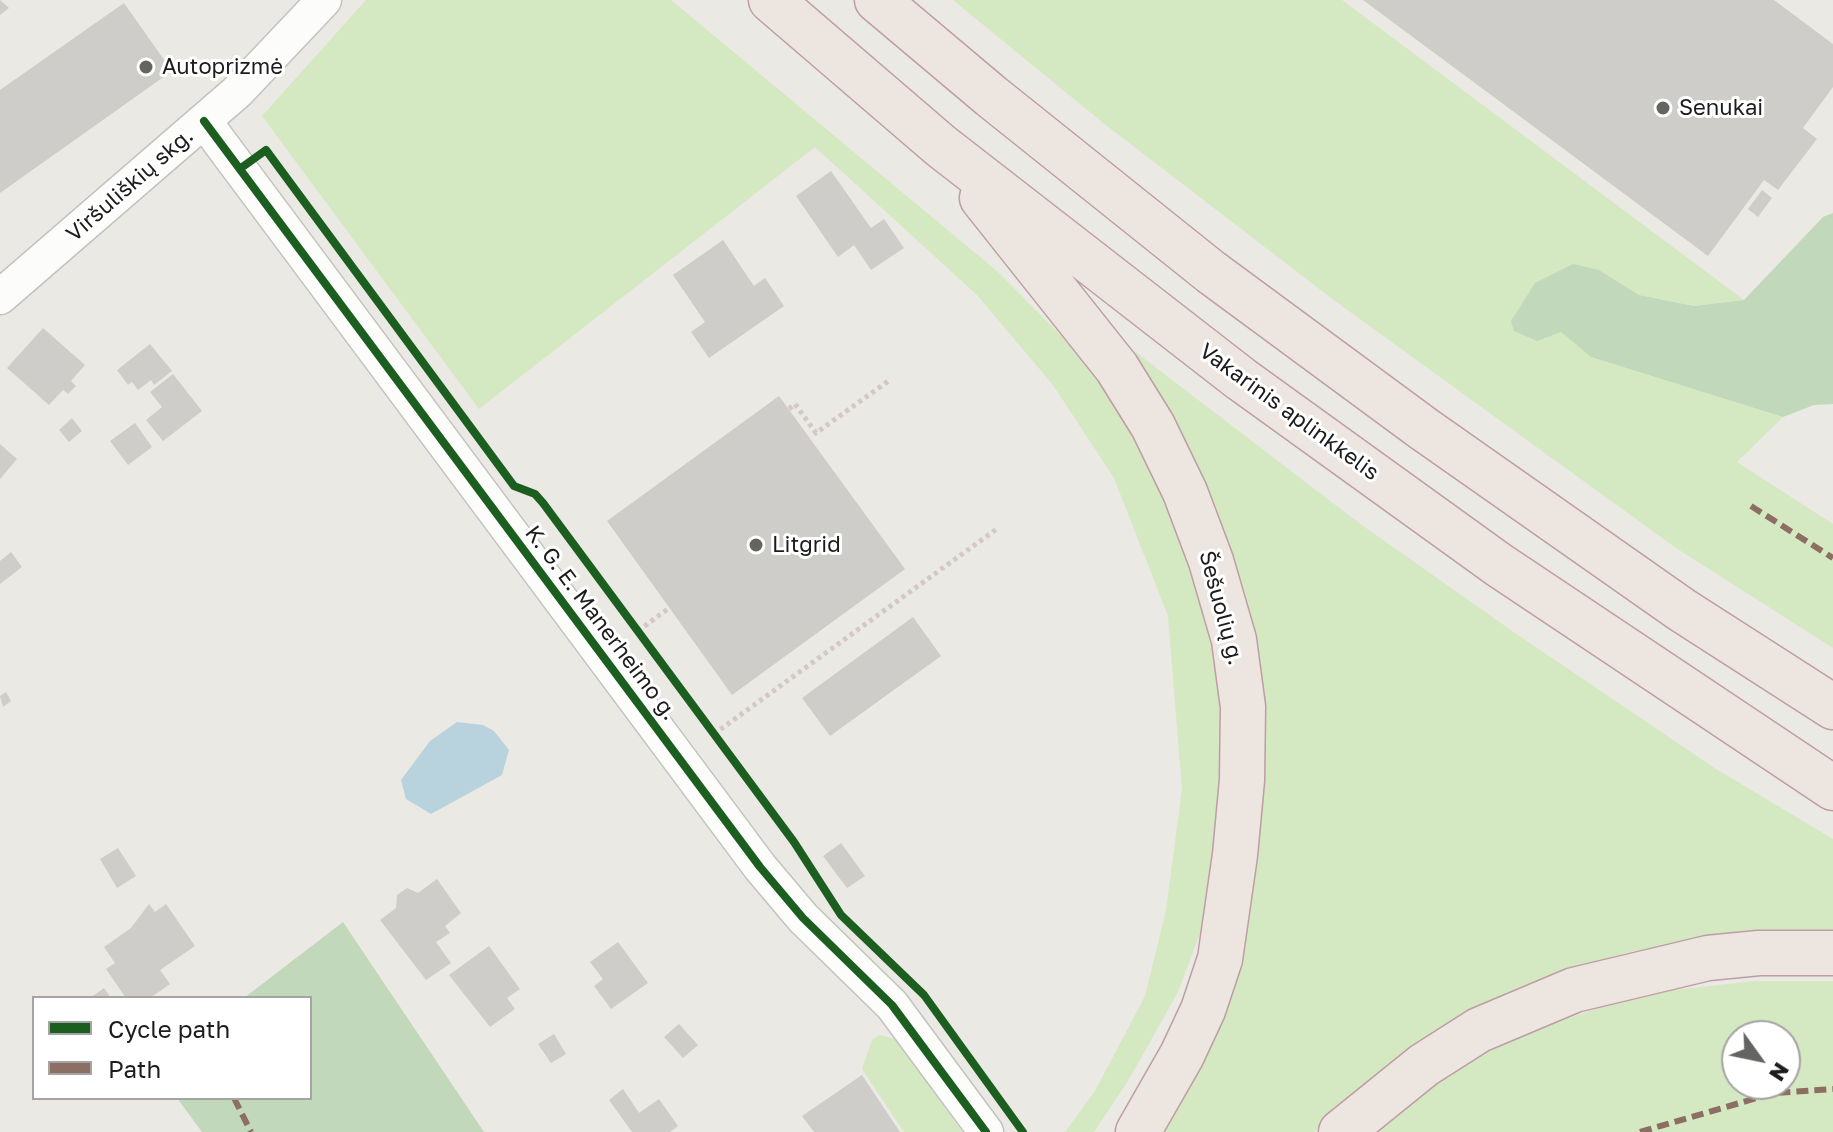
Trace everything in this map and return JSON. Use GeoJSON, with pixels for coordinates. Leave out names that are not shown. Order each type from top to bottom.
{"type":"FeatureCollection","features":[{"type":"Feature","properties":{"kind":"highway","name":"Vakarinis aplinkkelis"},"geometry":{"type":"LineString","coordinates":[[771,0],[941,146],[1241,379],[1499,565],[1833,788]]}},
{"type":"Feature","properties":{"kind":"highway"},"geometry":{"type":"LineString","coordinates":[[877,0],[991,96],[1211,272],[1386,401],[1682,610],[1833,707]]}},
{"type":"Feature","properties":{"kind":"highway","name":"Šešuolių g."},"geometry":{"type":"LineString","coordinates":[[941,146],[1117,368],[1153,426],[1185,492],[1211,561],[1234,640],[1243,707],[1242,780],[1220,959],[1203,1010],[1182,1055],[1138,1132]]}},
{"type":"Feature","properties":{"kind":"highway"},"geometry":{"type":"LineString","coordinates":[[1341,1132],[1424,1065],[1479,1030],[1574,990],[1708,958],[1833,953]]}},
{"type":"Feature","properties":{"kind":"street","name":"Viršuliškių skg."},"geometry":{"type":"LineString","coordinates":[[0,297],[204,121],[324,0]]}},
{"type":"Feature","properties":{"kind":"street","name":"K. G. E. Manerheimo g."},"geometry":{"type":"LineString","coordinates":[[204,121],[760,867],[803,918],[892,1005],[986,1132]]}},
{"type":"Feature","properties":{"kind":"path"},"geometry":{"type":"LineString","coordinates":[[789,409],[795,404],[816,433],[891,379]]}},
{"type":"Feature","properties":{"kind":"path"},"geometry":{"type":"LineString","coordinates":[[714,734],[998,528]]}},
{"type":"Feature","properties":{"kind":"path"},"geometry":{"type":"LineString","coordinates":[[638,631],[669,608]]}},
{"type":"Feature","properties":{"kind":"green space"},"geometry":{"type":"Polygon","coordinates":[[[366,0],[671,0],[997,271],[1085,360],[1139,432],[1201,579],[1225,703],[1213,892],[1178,992],[1128,1081],[1094,1132],[1065,1132],[1095,1091],[1145,996],[1166,910],[1182,789],[1168,616],[1114,478],[1053,385],[977,295],[815,147],[479,409],[262,116],[366,0]]]}},
{"type":"Feature","properties":{"kind":"green space"},"geometry":{"type":"Polygon","coordinates":[[[953,0],[1342,0],[1744,300],[1694,306],[1639,295],[1599,270],[1561,332],[1591,357],[1783,417],[1737,462],[1833,524],[1833,648],[1676,548],[1335,301],[1102,122],[953,0]]]}},
{"type":"Feature","properties":{"kind":"green space"},"geometry":{"type":"Polygon","coordinates":[[[1833,213],[1833,404],[1814,405],[1783,417],[1591,357],[1561,332],[1537,341],[1514,331],[1511,321],[1535,283],[1573,264],[1599,270],[1639,295],[1694,306],[1744,300],[1823,217],[1833,213]]]}},
{"type":"Feature","properties":{"kind":"green space"},"geometry":{"type":"Polygon","coordinates":[[[1125,344],[1359,523],[1515,633],[1716,769],[1833,839],[1833,932],[1745,935],[1675,943],[1625,953],[1555,976],[1350,1098],[1314,1132],[1164,1132],[1209,1047],[1260,762],[1125,344]]]}},
{"type":"Feature","properties":{"kind":"green space"},"geometry":{"type":"Polygon","coordinates":[[[343,922],[484,1132],[202,1132],[178,1100],[312,1100],[312,996],[247,996],[343,922]]]}},
{"type":"Feature","properties":{"kind":"green space"},"geometry":{"type":"Polygon","coordinates":[[[1754,981],[1833,981],[1833,1132],[1369,1132],[1460,1065],[1533,1030],[1599,1008],[1675,990],[1754,981]]]}},
{"type":"Feature","properties":{"kind":"green space"},"geometry":{"type":"Polygon","coordinates":[[[879,1035],[896,1039],[962,1132],[904,1132],[862,1069],[872,1040],[879,1035]]]}},
{"type":"Feature","properties":{"kind":"water"},"geometry":{"type":"Polygon","coordinates":[[[457,722],[483,725],[494,731],[509,750],[502,775],[431,814],[406,799],[401,780],[430,741],[457,722]]]}},
{"type":"Feature","properties":{"kind":"building"},"geometry":{"type":"Polygon","coordinates":[[[0,0],[9,8],[0,15],[0,0]]]}},
{"type":"Feature","properties":{"kind":"building","name":"Senukai"},"geometry":{"type":"Polygon","coordinates":[[[1363,0],[1774,0],[1833,44],[1833,87],[1803,128],[1817,139],[1778,190],[1764,180],[1708,256],[1363,0]]]}},
{"type":"Feature","properties":{"kind":"building"},"geometry":{"type":"Polygon","coordinates":[[[124,3],[172,71],[0,193],[0,90],[124,3]]]}},
{"type":"Feature","properties":{"kind":"building"},"geometry":{"type":"Polygon","coordinates":[[[831,171],[871,228],[884,219],[904,248],[871,270],[854,245],[838,257],[796,196],[831,171]]]}},
{"type":"Feature","properties":{"kind":"building"},"geometry":{"type":"Polygon","coordinates":[[[1762,190],[1772,198],[1758,217],[1748,209],[1762,190]]]}},
{"type":"Feature","properties":{"kind":"building"},"geometry":{"type":"Polygon","coordinates":[[[723,240],[754,286],[765,278],[784,306],[709,358],[691,332],[705,322],[673,275],[723,240]]]}},
{"type":"Feature","properties":{"kind":"building"},"geometry":{"type":"Polygon","coordinates":[[[43,328],[85,365],[71,381],[76,386],[68,394],[63,390],[49,405],[7,368],[43,328]]]}},
{"type":"Feature","properties":{"kind":"building"},"geometry":{"type":"Polygon","coordinates":[[[150,344],[172,371],[154,385],[151,380],[138,390],[132,382],[128,385],[117,370],[150,344]]]}},
{"type":"Feature","properties":{"kind":"building"},"geometry":{"type":"Polygon","coordinates":[[[173,374],[202,411],[163,441],[146,420],[162,407],[150,392],[173,374]]]}},
{"type":"Feature","properties":{"kind":"building","name":"Litgrid"},"geometry":{"type":"Polygon","coordinates":[[[779,396],[905,569],[732,695],[607,521],[779,396]]]}},
{"type":"Feature","properties":{"kind":"building"},"geometry":{"type":"Polygon","coordinates":[[[72,418],[82,431],[69,442],[59,430],[72,418]]]}},
{"type":"Feature","properties":{"kind":"building"},"geometry":{"type":"Polygon","coordinates":[[[135,423],[152,447],[128,465],[110,441],[135,423]]]}},
{"type":"Feature","properties":{"kind":"building"},"geometry":{"type":"Polygon","coordinates":[[[0,444],[17,459],[0,479],[0,444]]]}},
{"type":"Feature","properties":{"kind":"building"},"geometry":{"type":"Polygon","coordinates":[[[11,552],[22,567],[0,584],[0,561],[11,552]]]}},
{"type":"Feature","properties":{"kind":"building"},"geometry":{"type":"Polygon","coordinates":[[[913,617],[941,656],[830,736],[802,698],[913,617]]]}},
{"type":"Feature","properties":{"kind":"building"},"geometry":{"type":"Polygon","coordinates":[[[6,692],[11,701],[3,707],[0,696],[6,692]]]}},
{"type":"Feature","properties":{"kind":"building"},"geometry":{"type":"Polygon","coordinates":[[[841,843],[865,876],[847,888],[823,856],[841,843]]]}},
{"type":"Feature","properties":{"kind":"building"},"geometry":{"type":"Polygon","coordinates":[[[118,848],[136,876],[117,888],[100,859],[118,848]]]}},
{"type":"Feature","properties":{"kind":"building"},"geometry":{"type":"Polygon","coordinates":[[[437,879],[461,913],[445,926],[450,933],[436,942],[451,963],[426,980],[380,920],[396,908],[397,895],[407,888],[418,893],[437,879]]]}},
{"type":"Feature","properties":{"kind":"building"},"geometry":{"type":"Polygon","coordinates":[[[149,904],[155,912],[166,904],[195,946],[160,970],[170,984],[153,996],[125,996],[106,969],[115,963],[104,947],[131,928],[149,904]]]}},
{"type":"Feature","properties":{"kind":"building"},"geometry":{"type":"Polygon","coordinates":[[[618,942],[648,983],[611,1009],[594,986],[603,979],[590,962],[618,942]]]}},
{"type":"Feature","properties":{"kind":"building"},"geometry":{"type":"Polygon","coordinates":[[[489,946],[520,989],[507,998],[515,1009],[490,1027],[449,975],[489,946]]]}},
{"type":"Feature","properties":{"kind":"building"},"geometry":{"type":"Polygon","coordinates":[[[104,988],[110,996],[93,996],[104,988]]]}},
{"type":"Feature","properties":{"kind":"building"},"geometry":{"type":"Polygon","coordinates":[[[679,1024],[698,1045],[683,1058],[664,1037],[679,1024]]]}},
{"type":"Feature","properties":{"kind":"building"},"geometry":{"type":"Polygon","coordinates":[[[554,1034],[566,1054],[551,1063],[538,1044],[554,1034]]]}},
{"type":"Feature","properties":{"kind":"building"},"geometry":{"type":"Polygon","coordinates":[[[862,1075],[900,1132],[814,1132],[802,1116],[862,1075]]]}},
{"type":"Feature","properties":{"kind":"building"},"geometry":{"type":"Polygon","coordinates":[[[623,1089],[639,1113],[659,1099],[678,1126],[670,1132],[632,1132],[609,1100],[623,1089]]]}},
{"type":"Feature","properties":{"kind":"marked path"},"geometry":{"type":"LineString","coordinates":[[1751,506],[1833,558]]}},
{"type":"Feature","properties":{"kind":"marked path"},"geometry":{"type":"LineString","coordinates":[[1640,1132],[1774,1093],[1833,1089]]}},
{"type":"Feature","properties":{"kind":"marked path"},"geometry":{"type":"LineString","coordinates":[[235,1100],[251,1132]]}},
{"type":"Feature","properties":{"kind":"cycle path"},"geometry":{"type":"LineString","coordinates":[[204,121],[760,867],[803,918],[892,1005],[986,1132]]}},
{"type":"Feature","properties":{"kind":"cycle path"},"geometry":{"type":"LineString","coordinates":[[241,168],[266,150],[514,486],[535,494],[543,503],[794,842],[841,915],[924,995],[1023,1132]]}},
{"type":"Feature","properties":{"kind":"place","name":"Autoprizmė"},"geometry":{"type":"Point","coordinates":[146,67]}},
{"type":"Feature","properties":{"kind":"place","name":"Senukai"},"geometry":{"type":"Point","coordinates":[1663,108]}},
{"type":"Feature","properties":{"kind":"place","name":"Litgrid"},"geometry":{"type":"Point","coordinates":[756,545]}}]}
